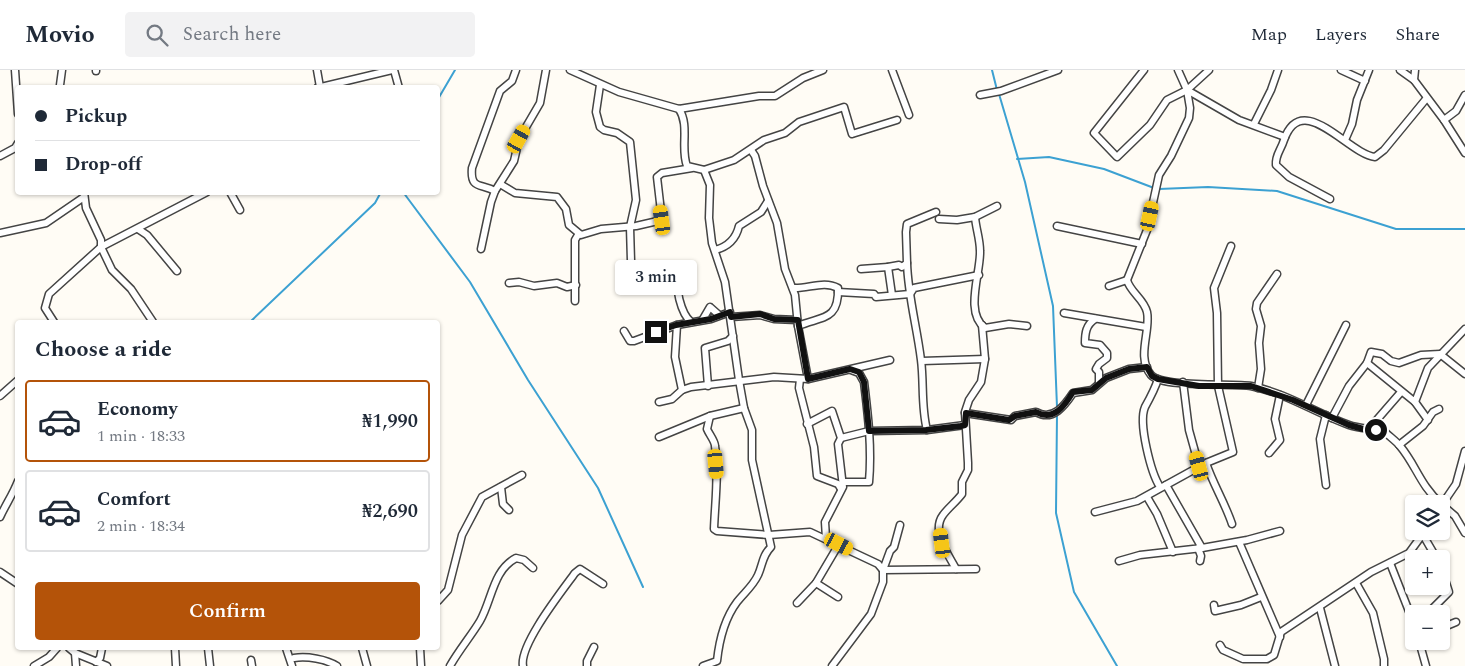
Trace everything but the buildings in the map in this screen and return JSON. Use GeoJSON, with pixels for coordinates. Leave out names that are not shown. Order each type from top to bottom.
{"type":"FeatureCollection","features":[{"type":"Feature","properties":{"kind":"street"},"geometry":{"type":"LineString","coordinates":[[15,92],[16,70]]}},
{"type":"Feature","properties":{"kind":"street"},"geometry":{"type":"LineString","coordinates":[[60,85],[62,70]]}},
{"type":"Feature","properties":{"kind":"street"},"geometry":{"type":"LineString","coordinates":[[317,70],[318,85]]}},
{"type":"Feature","properties":{"kind":"street"},"geometry":{"type":"LineString","coordinates":[[327,85],[393,70],[398,85]]}},
{"type":"Feature","properties":{"kind":"street"},"geometry":{"type":"LineString","coordinates":[[495,192],[476,184],[471,177],[472,168],[500,91],[512,81],[516,70]]}},
{"type":"Feature","properties":{"kind":"street"},"geometry":{"type":"LineString","coordinates":[[481,249],[495,192],[514,161],[519,139],[540,103],[546,70]]}},
{"type":"Feature","properties":{"kind":"street"},"geometry":{"type":"LineString","coordinates":[[570,70],[600,85],[679,109],[759,96],[774,96],[803,78],[823,70]]}},
{"type":"Feature","properties":{"kind":"street"},"geometry":{"type":"LineString","coordinates":[[892,70],[909,115]]}},
{"type":"Feature","properties":{"kind":"street"},"geometry":{"type":"LineString","coordinates":[[980,95],[1001,91],[1058,70]]}},
{"type":"Feature","properties":{"kind":"street"},"geometry":{"type":"LineString","coordinates":[[1144,70],[1094,133],[1117,157],[1150,125],[1167,100],[1187,90],[1208,70]]}},
{"type":"Feature","properties":{"kind":"street"},"geometry":{"type":"LineString","coordinates":[[1178,70],[1187,90],[1190,108],[1189,118],[1171,156],[1159,175],[1147,230],[1127,280],[1129,288],[1147,312],[1147,367],[1152,376],[1158,379],[1199,386],[1238,385],[1258,388],[1306,405],[1329,417],[1367,430],[1376,430],[1386,434],[1400,445],[1431,495]]}},
{"type":"Feature","properties":{"kind":"street"},"geometry":{"type":"LineString","coordinates":[[1254,124],[1271,90],[1278,70]]}},
{"type":"Feature","properties":{"kind":"street"},"geometry":{"type":"LineString","coordinates":[[1341,70],[1365,80]]}},
{"type":"Feature","properties":{"kind":"street"},"geometry":{"type":"LineString","coordinates":[[1345,140],[1352,124],[1357,100],[1369,70]]}},
{"type":"Feature","properties":{"kind":"street"},"geometry":{"type":"LineString","coordinates":[[1400,70],[1414,80],[1444,120],[1465,153]]}},
{"type":"Feature","properties":{"kind":"street"},"geometry":{"type":"LineString","coordinates":[[1414,80],[1415,70]]}},
{"type":"Feature","properties":{"kind":"street"},"geometry":{"type":"LineString","coordinates":[[600,85],[596,112],[600,127],[626,137],[631,147],[636,200],[630,227],[631,261],[639,273],[654,280]]}},
{"type":"Feature","properties":{"kind":"street"},"geometry":{"type":"LineString","coordinates":[[1187,90],[1239,120],[1285,137]]}},
{"type":"Feature","properties":{"kind":"street"},"geometry":{"type":"LineString","coordinates":[[1444,120],[1456,111],[1465,95]]}},
{"type":"Feature","properties":{"kind":"street"},"geometry":{"type":"LineString","coordinates":[[1330,200],[1289,177],[1276,165],[1275,158],[1285,137],[1297,122],[1308,119],[1345,140],[1366,156],[1375,157],[1384,150],[1426,98]]}},
{"type":"Feature","properties":{"kind":"street"},"geometry":{"type":"LineString","coordinates":[[500,184],[515,193],[557,197],[566,209],[569,225],[578,234],[590,234],[608,228],[630,227],[662,220],[657,177],[662,173],[692,168],[704,170],[734,160],[764,140],[785,133],[799,122],[844,107],[852,134],[897,120]]}},
{"type":"Feature","properties":{"kind":"street"},"geometry":{"type":"LineString","coordinates":[[679,109],[683,114],[685,128],[685,160],[692,168]]}},
{"type":"Feature","properties":{"kind":"street"},"geometry":{"type":"LineString","coordinates":[[0,156],[15,148]]}},
{"type":"Feature","properties":{"kind":"street"},"geometry":{"type":"LineString","coordinates":[[751,150],[755,156],[768,201],[777,223],[785,269],[793,288],[808,379]]}},
{"type":"Feature","properties":{"kind":"street"},"geometry":{"type":"LineString","coordinates":[[703,666],[717,661],[719,644],[730,613],[758,574],[764,554],[771,547],[769,534],[762,516],[752,460],[752,430],[744,408],[725,282],[714,250],[708,218],[710,185],[704,170]]}},
{"type":"Feature","properties":{"kind":"street"},"geometry":{"type":"LineString","coordinates":[[0,233],[46,223],[84,195],[86,208],[112,270],[131,289],[152,320]]}},
{"type":"Feature","properties":{"kind":"street"},"geometry":{"type":"LineString","coordinates":[[53,320],[45,308],[49,294],[101,247],[201,195]]}},
{"type":"Feature","properties":{"kind":"street"},"geometry":{"type":"LineString","coordinates":[[232,195],[240,210]]}},
{"type":"Feature","properties":{"kind":"street"},"geometry":{"type":"LineString","coordinates":[[714,250],[726,247],[738,231],[739,226],[761,212],[768,201]]}},
{"type":"Feature","properties":{"kind":"street"},"geometry":{"type":"LineString","coordinates":[[939,219],[975,217],[997,206]]}},
{"type":"Feature","properties":{"kind":"street"},"geometry":{"type":"LineString","coordinates":[[926,430],[923,415],[922,361],[910,294],[906,232],[908,224],[936,212]]}},
{"type":"Feature","properties":{"kind":"street"},"geometry":{"type":"LineString","coordinates":[[956,569],[942,543],[939,524],[943,514],[962,494],[962,482],[968,470],[966,413],[969,400],[981,382],[985,359],[982,325],[975,312],[973,296],[975,282],[979,275],[980,251],[975,217]]}},
{"type":"Feature","properties":{"kind":"street"},"geometry":{"type":"LineString","coordinates":[[1057,226],[1142,244]]}},
{"type":"Feature","properties":{"kind":"street"},"geometry":{"type":"LineString","coordinates":[[138,229],[147,235],[177,271]]}},
{"type":"Feature","properties":{"kind":"street"},"geometry":{"type":"LineString","coordinates":[[575,301],[574,240],[578,234]]}},
{"type":"Feature","properties":{"kind":"street"},"geometry":{"type":"LineString","coordinates":[[1095,512],[1147,497],[1199,466],[1233,452],[1218,386],[1217,313],[1214,288],[1231,246]]}},
{"type":"Feature","properties":{"kind":"street"},"geometry":{"type":"LineString","coordinates":[[861,269],[899,265],[902,267],[907,263]]}},
{"type":"Feature","properties":{"kind":"street"},"geometry":{"type":"LineString","coordinates":[[888,267],[892,295]]}},
{"type":"Feature","properties":{"kind":"street"},"geometry":{"type":"LineString","coordinates":[[676,273],[679,295],[688,319],[691,322]]}},
{"type":"Feature","properties":{"kind":"street"},"geometry":{"type":"LineString","coordinates":[[1258,388],[1261,369],[1259,343],[1261,326],[1256,302],[1277,274]]}},
{"type":"Feature","properties":{"kind":"street"},"geometry":{"type":"LineString","coordinates":[[910,294],[914,288],[979,275]]}},
{"type":"Feature","properties":{"kind":"street"},"geometry":{"type":"LineString","coordinates":[[1109,286],[1127,280]]}},
{"type":"Feature","properties":{"kind":"street"},"geometry":{"type":"LineString","coordinates":[[509,283],[520,282],[534,286],[556,283],[567,287],[576,285]]}},
{"type":"Feature","properties":{"kind":"street"},"geometry":{"type":"LineString","coordinates":[[624,332],[630,341],[634,341],[676,325],[731,314],[760,314],[774,319],[798,323],[831,315],[837,306],[838,288],[829,284],[793,288]]}},
{"type":"Feature","properties":{"kind":"street"},"geometry":{"type":"LineString","coordinates":[[838,292],[874,294],[876,297],[910,294]]}},
{"type":"Feature","properties":{"kind":"street"},"geometry":{"type":"LineString","coordinates":[[703,319],[710,307],[719,315]]}},
{"type":"Feature","properties":{"kind":"street"},"geometry":{"type":"LineString","coordinates":[[1064,313],[1146,328]]}},
{"type":"Feature","properties":{"kind":"street"},"geometry":{"type":"LineString","coordinates":[[1095,319],[1090,322],[1084,334],[1085,343],[1100,345],[1107,353],[1107,358],[1096,369],[1100,377],[1099,383]]}},
{"type":"Feature","properties":{"kind":"street"},"geometry":{"type":"LineString","coordinates":[[982,325],[985,328],[1009,324],[1027,326]]}},
{"type":"Feature","properties":{"kind":"street"},"geometry":{"type":"LineString","coordinates":[[676,325],[675,358],[682,390]]}},
{"type":"Feature","properties":{"kind":"street"},"geometry":{"type":"LineString","coordinates":[[1306,405],[1346,325]]}},
{"type":"Feature","properties":{"kind":"street"},"geometry":{"type":"LineString","coordinates":[[1415,402],[1427,371],[1440,354],[1465,328]]}},
{"type":"Feature","properties":{"kind":"street"},"geometry":{"type":"LineString","coordinates":[[708,386],[705,348],[722,343],[733,336]]}},
{"type":"Feature","properties":{"kind":"street"},"geometry":{"type":"LineString","coordinates":[[1326,485],[1320,439],[1329,417],[1367,363],[1371,352],[1382,354],[1399,363],[1421,355],[1440,354],[1465,374]]}},
{"type":"Feature","properties":{"kind":"street"},"geometry":{"type":"LineString","coordinates":[[922,361],[985,359]]}},
{"type":"Feature","properties":{"kind":"street"},"geometry":{"type":"LineString","coordinates":[[659,402],[672,400],[682,390],[739,380],[774,377],[808,379],[890,360]]}},
{"type":"Feature","properties":{"kind":"street"},"geometry":{"type":"LineString","coordinates":[[1367,363],[1415,402],[1428,420]]}},
{"type":"Feature","properties":{"kind":"street"},"geometry":{"type":"LineString","coordinates":[[966,413],[1009,420],[1015,416],[1036,412],[1040,414],[1055,414],[1064,407],[1073,392],[1092,390],[1106,378],[1129,369],[1147,367]]}},
{"type":"Feature","properties":{"kind":"street"},"geometry":{"type":"LineString","coordinates":[[800,379],[799,388],[814,447],[817,476],[842,485],[869,482],[869,431],[864,382],[859,372],[850,369]]}},
{"type":"Feature","properties":{"kind":"street"},"geometry":{"type":"LineString","coordinates":[[1158,379],[1144,414],[1146,446],[1154,478],[1163,486],[1200,548],[1200,561]]}},
{"type":"Feature","properties":{"kind":"street"},"geometry":{"type":"LineString","coordinates":[[1183,382],[1189,430],[1199,466]]}},
{"type":"Feature","properties":{"kind":"street"},"geometry":{"type":"LineString","coordinates":[[0,396],[15,383]]}},
{"type":"Feature","properties":{"kind":"street"},"geometry":{"type":"LineString","coordinates":[[1367,430],[1401,392]]}},
{"type":"Feature","properties":{"kind":"street"},"geometry":{"type":"LineString","coordinates":[[1269,453],[1280,440],[1275,419],[1280,395]]}},
{"type":"Feature","properties":{"kind":"street"},"geometry":{"type":"LineString","coordinates":[[659,437],[710,416],[744,408]]}},
{"type":"Feature","properties":{"kind":"street"},"geometry":{"type":"LineString","coordinates":[[1400,445],[1428,420],[1433,412],[1439,409]]}},
{"type":"Feature","properties":{"kind":"street"},"geometry":{"type":"LineString","coordinates":[[807,424],[832,411],[841,438],[838,444],[838,453],[842,485],[825,522],[826,538]]}},
{"type":"Feature","properties":{"kind":"street"},"geometry":{"type":"LineString","coordinates":[[710,416],[707,429],[716,446],[717,476],[712,516],[716,531],[769,534],[803,531],[839,544],[878,564],[883,570]]}},
{"type":"Feature","properties":{"kind":"street"},"geometry":{"type":"LineString","coordinates":[[841,438],[869,431],[926,430],[965,425]]}},
{"type":"Feature","properties":{"kind":"street"},"geometry":{"type":"LineString","coordinates":[[1448,495],[1456,484],[1465,451]]}},
{"type":"Feature","properties":{"kind":"street"},"geometry":{"type":"LineString","coordinates":[[1206,463],[1212,484],[1226,506],[1232,524]]}},
{"type":"Feature","properties":{"kind":"street"},"geometry":{"type":"LineString","coordinates":[[440,599],[448,590],[462,535],[479,502],[482,498],[522,475]]}},
{"type":"Feature","properties":{"kind":"street"},"geometry":{"type":"LineString","coordinates":[[501,487],[503,504],[509,510]]}},
{"type":"Feature","properties":{"kind":"street"},"geometry":{"type":"LineString","coordinates":[[1147,497],[1157,514],[1173,552]]}},
{"type":"Feature","properties":{"kind":"street"},"geometry":{"type":"LineString","coordinates":[[0,517],[6,504],[14,499]]}},
{"type":"Feature","properties":{"kind":"street"},"geometry":{"type":"LineString","coordinates":[[1450,512],[1456,516],[1464,531]]}},
{"type":"Feature","properties":{"kind":"street"},"geometry":{"type":"LineString","coordinates":[[832,666],[870,614],[883,582],[883,570],[900,525]]}},
{"type":"Feature","properties":{"kind":"street"},"geometry":{"type":"LineString","coordinates":[[1119,562],[1140,555],[1239,542],[1280,532]]}},
{"type":"Feature","properties":{"kind":"street"},"geometry":{"type":"LineString","coordinates":[[1220,645],[1223,650],[1243,659],[1267,659],[1274,655],[1281,632],[1320,608],[1371,572],[1409,553],[1419,540]]}},
{"type":"Feature","properties":{"kind":"street"},"geometry":{"type":"LineString","coordinates":[[1239,542],[1261,597],[1280,637]]}},
{"type":"Feature","properties":{"kind":"street"},"geometry":{"type":"LineString","coordinates":[[798,604],[816,583],[839,544]]}},
{"type":"Feature","properties":{"kind":"street"},"geometry":{"type":"LineString","coordinates":[[450,666],[482,618],[491,593],[505,567],[516,558],[524,560],[533,568]]}},
{"type":"Feature","properties":{"kind":"street"},"geometry":{"type":"LineString","coordinates":[[1390,563],[1407,605]]}},
{"type":"Feature","properties":{"kind":"street"},"geometry":{"type":"LineString","coordinates":[[883,570],[976,569]]}},
{"type":"Feature","properties":{"kind":"street"},"geometry":{"type":"LineString","coordinates":[[523,666],[523,656],[544,614],[575,574],[580,570],[603,584]]}},
{"type":"Feature","properties":{"kind":"street"},"geometry":{"type":"LineString","coordinates":[[0,572],[15,582]]}},
{"type":"Feature","properties":{"kind":"street"},"geometry":{"type":"LineString","coordinates":[[816,583],[838,597]]}},
{"type":"Feature","properties":{"kind":"street"},"geometry":{"type":"LineString","coordinates":[[1356,583],[1373,613],[1384,666]]}},
{"type":"Feature","properties":{"kind":"street"},"geometry":{"type":"LineString","coordinates":[[1436,605],[1446,595]]}},
{"type":"Feature","properties":{"kind":"street"},"geometry":{"type":"LineString","coordinates":[[1214,605],[1215,611],[1241,606],[1261,597]]}},
{"type":"Feature","properties":{"kind":"street"},"geometry":{"type":"LineString","coordinates":[[1320,608],[1335,666]]}},
{"type":"Feature","properties":{"kind":"street"},"geometry":{"type":"LineString","coordinates":[[1450,624],[1456,622]]}},
{"type":"Feature","properties":{"kind":"street"},"geometry":{"type":"LineString","coordinates":[[587,666],[587,661],[594,648]]}},
{"type":"Feature","properties":{"kind":"street"},"geometry":{"type":"LineString","coordinates":[[34,666],[49,657],[56,650]]}},
{"type":"Feature","properties":{"kind":"street"},"geometry":{"type":"LineString","coordinates":[[71,650],[107,666]]}},
{"type":"Feature","properties":{"kind":"street"},"geometry":{"type":"LineString","coordinates":[[96,662],[100,658],[102,650]]}},
{"type":"Feature","properties":{"kind":"street"},"geometry":{"type":"LineString","coordinates":[[175,650],[176,666]]}},
{"type":"Feature","properties":{"kind":"street"},"geometry":{"type":"LineString","coordinates":[[208,650],[210,666]]}},
{"type":"Feature","properties":{"kind":"street"},"geometry":{"type":"LineString","coordinates":[[287,650],[292,666]]}},
{"type":"Feature","properties":{"kind":"street"},"geometry":{"type":"LineString","coordinates":[[363,650],[367,666]]}},
{"type":"Feature","properties":{"kind":"street"},"geometry":{"type":"LineString","coordinates":[[420,650],[421,666]]}},
{"type":"Feature","properties":{"kind":"street"},"geometry":{"type":"LineString","coordinates":[[1422,650],[1426,666]]}},
{"type":"Feature","properties":{"kind":"street"},"geometry":{"type":"LineString","coordinates":[[75,653],[76,666]]}},
{"type":"Feature","properties":{"kind":"street"},"geometry":{"type":"LineString","coordinates":[[294,658],[306,657],[330,662],[337,666]]}},
{"type":"Feature","properties":{"kind":"waterway"},"geometry":{"type":"LineString","coordinates":[[440,96],[455,70]]}},
{"type":"Feature","properties":{"kind":"waterway"},"geometry":{"type":"LineString","coordinates":[[992,70],[997,90]]}},
{"type":"Feature","properties":{"kind":"waterway"},"geometry":{"type":"LineString","coordinates":[[999,94],[1025,182],[1053,306],[1057,407]]}},
{"type":"Feature","properties":{"kind":"waterway"},"geometry":{"type":"LineString","coordinates":[[1017,159],[1049,157],[1104,169],[1154,188]]}},
{"type":"Feature","properties":{"kind":"waterway"},"geometry":{"type":"LineString","coordinates":[[1159,189],[1208,187],[1277,191],[1396,229],[1465,229]]}},
{"type":"Feature","properties":{"kind":"waterway"},"geometry":{"type":"LineString","coordinates":[[252,320],[375,203],[379,195]]}},
{"type":"Feature","properties":{"kind":"waterway"},"geometry":{"type":"LineString","coordinates":[[405,195],[470,282],[528,380],[598,488],[643,587]]}},
{"type":"Feature","properties":{"kind":"waterway"},"geometry":{"type":"LineString","coordinates":[[1057,414],[1056,513],[1074,592],[1117,666]]}},
{"type":"Feature","properties":{"kind":"route"},"geometry":{"type":"LineString","coordinates":[[656,332],[676,325],[711,319],[720,314],[730,312],[731,317],[760,314],[774,319],[794,318],[798,320],[808,379],[837,374],[850,369],[859,372],[864,382],[869,431],[895,429],[926,430],[961,426],[965,425],[966,413],[1009,420],[1015,416],[1036,412],[1040,414],[1055,414],[1064,407],[1073,392],[1092,390],[1106,378],[1129,369],[1147,367],[1152,376],[1158,379],[1199,386],[1251,386],[1306,405],[1349,425],[1367,430],[1376,430]]}}]}
